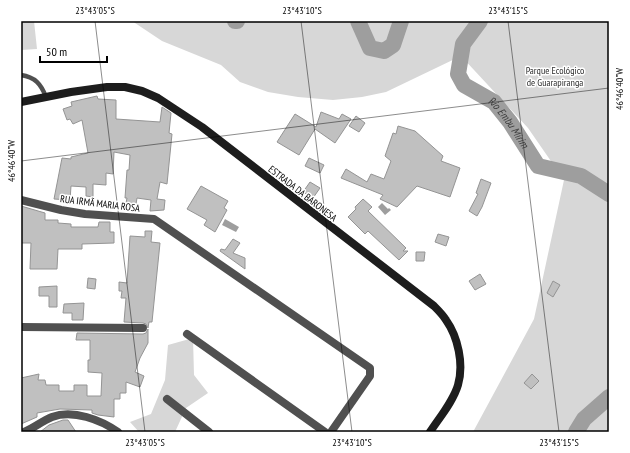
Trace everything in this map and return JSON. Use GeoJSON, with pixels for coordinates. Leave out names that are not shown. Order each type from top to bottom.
{"type":"FeatureCollection","features":[{"type":"Feature","properties":{"kind":"main road","name":"ESTRADA DA BARONESA"},"geometry":{"type":"LineString","coordinates":[[21,102],[107,87],[125,87],[142,91],[158,98],[202,127],[434,306],[446,319],[453,332],[459,353],[460,370],[458,385],[450,402],[430,432]]}},
{"type":"Feature","properties":{"kind":"street","name":"RUA IRMÃ MARIA ROSA"},"geometry":{"type":"LineString","coordinates":[[21,200],[60,210],[85,214],[154,219],[370,368],[370,376],[331,432]]}},
{"type":"Feature","properties":{"kind":"street"},"geometry":{"type":"LineString","coordinates":[[21,327],[143,328]]}},
{"type":"Feature","properties":{"kind":"street"},"geometry":{"type":"LineString","coordinates":[[187,334],[325,432]]}},
{"type":"Feature","properties":{"kind":"street"},"geometry":{"type":"LineString","coordinates":[[167,399],[209,432]]}},
{"type":"Feature","properties":{"kind":"street"},"geometry":{"type":"LineString","coordinates":[[24,432],[32,430],[51,417],[68,414],[106,424],[118,432]]}},
{"type":"Feature","properties":{"kind":"lane"},"geometry":{"type":"LineString","coordinates":[[21,76],[29,76],[35,80],[42,88],[46,97]]}},
{"type":"Feature","properties":{"kind":"green space"},"geometry":{"type":"Polygon","coordinates":[[[21,21],[34,21],[37,49],[21,50],[21,21]]]}},
{"type":"Feature","properties":{"kind":"green space","name":"Parque Ecológico de Guarapiranga"},"geometry":{"type":"Polygon","coordinates":[[[132,21],[609,21],[609,432],[473,432],[534,319],[564,180],[528,128],[461,56],[386,92],[362,97],[333,100],[298,97],[268,92],[240,82],[221,65],[162,41],[132,21]]]}},
{"type":"Feature","properties":{"kind":"green space"},"geometry":{"type":"Polygon","coordinates":[[[193,338],[194,375],[208,393],[186,408],[175,432],[139,432],[130,422],[151,414],[165,380],[168,345],[193,338]]]}},
{"type":"Feature","properties":{"kind":"shaded area"},"geometry":{"type":"Polygon","coordinates":[[[382,203],[391,210],[385,215],[378,207],[382,203]]]}},
{"type":"Feature","properties":{"kind":"shaded area"},"geometry":{"type":"Polygon","coordinates":[[[225,219],[239,227],[236,232],[222,225],[225,219]]]}},
{"type":"Feature","properties":{"kind":"building"},"geometry":{"type":"Polygon","coordinates":[[[97,96],[98,99],[116,100],[116,119],[160,122],[162,107],[171,113],[169,133],[172,134],[167,184],[160,182],[157,199],[165,200],[164,210],[150,211],[151,200],[137,198],[136,204],[126,203],[127,170],[129,170],[130,155],[114,152],[113,174],[106,173],[106,185],[93,184],[93,197],[86,196],[86,187],[71,186],[70,200],[54,199],[62,158],[71,159],[71,157],[88,153],[82,120],[73,124],[70,119],[67,120],[63,109],[72,106],[71,102],[97,96]]]}},
{"type":"Feature","properties":{"kind":"building"},"geometry":{"type":"Polygon","coordinates":[[[321,112],[339,119],[342,114],[351,119],[335,143],[315,129],[299,155],[277,142],[295,114],[316,127],[321,112]]]}},
{"type":"Feature","properties":{"kind":"building"},"geometry":{"type":"Polygon","coordinates":[[[356,116],[365,123],[359,132],[349,126],[356,116]]]}},
{"type":"Feature","properties":{"kind":"building"},"geometry":{"type":"Polygon","coordinates":[[[398,126],[415,131],[443,156],[441,161],[460,168],[450,197],[417,186],[397,207],[380,199],[383,195],[341,178],[346,169],[367,182],[371,174],[384,179],[391,161],[385,156],[393,133],[396,134],[398,126]]]}},
{"type":"Feature","properties":{"kind":"building"},"geometry":{"type":"Polygon","coordinates":[[[309,158],[324,165],[320,173],[305,166],[309,158]]]}},
{"type":"Feature","properties":{"kind":"building"},"geometry":{"type":"Polygon","coordinates":[[[481,179],[491,183],[477,216],[469,211],[478,194],[476,193],[481,179]]]}},
{"type":"Feature","properties":{"kind":"building"},"geometry":{"type":"Polygon","coordinates":[[[310,182],[320,188],[313,198],[303,192],[310,182]]]}},
{"type":"Feature","properties":{"kind":"building"},"geometry":{"type":"Polygon","coordinates":[[[201,186],[228,201],[224,208],[227,210],[215,232],[204,225],[207,220],[187,209],[201,186]]]}},
{"type":"Feature","properties":{"kind":"building"},"geometry":{"type":"Polygon","coordinates":[[[363,199],[372,207],[368,211],[406,248],[403,251],[408,251],[399,260],[368,231],[365,234],[348,217],[363,199]]]}},
{"type":"Feature","properties":{"kind":"building"},"geometry":{"type":"Polygon","coordinates":[[[21,206],[45,213],[45,220],[58,220],[58,223],[71,224],[71,227],[98,227],[99,222],[110,222],[110,232],[114,232],[114,243],[82,244],[82,249],[58,249],[57,269],[30,269],[31,243],[21,243],[21,206]]]}},
{"type":"Feature","properties":{"kind":"building"},"geometry":{"type":"Polygon","coordinates":[[[145,231],[152,231],[151,242],[160,243],[152,322],[149,322],[148,328],[146,324],[143,323],[124,322],[126,298],[121,298],[122,291],[119,291],[119,282],[127,283],[130,236],[145,237],[145,231]]]}},
{"type":"Feature","properties":{"kind":"building"},"geometry":{"type":"Polygon","coordinates":[[[438,234],[449,237],[446,246],[435,242],[438,234]]]}},
{"type":"Feature","properties":{"kind":"building"},"geometry":{"type":"Polygon","coordinates":[[[233,239],[240,243],[233,253],[245,258],[245,269],[220,251],[221,249],[225,250],[233,239]]]}},
{"type":"Feature","properties":{"kind":"building"},"geometry":{"type":"Polygon","coordinates":[[[416,252],[425,252],[424,261],[416,261],[416,252]]]}},
{"type":"Feature","properties":{"kind":"building"},"geometry":{"type":"Polygon","coordinates":[[[480,274],[486,284],[475,290],[469,281],[480,274]]]}},
{"type":"Feature","properties":{"kind":"building"},"geometry":{"type":"Polygon","coordinates":[[[88,278],[96,279],[95,289],[87,288],[88,278]]]}},
{"type":"Feature","properties":{"kind":"building"},"geometry":{"type":"Polygon","coordinates":[[[553,281],[560,285],[553,297],[547,293],[553,281]]]}},
{"type":"Feature","properties":{"kind":"building"},"geometry":{"type":"Polygon","coordinates":[[[57,286],[57,307],[49,307],[49,296],[39,296],[39,287],[57,286]]]}},
{"type":"Feature","properties":{"kind":"building"},"geometry":{"type":"Polygon","coordinates":[[[84,303],[83,320],[72,320],[72,313],[63,313],[64,304],[84,303]]]}},
{"type":"Feature","properties":{"kind":"building"},"geometry":{"type":"Polygon","coordinates":[[[148,329],[148,343],[135,372],[144,376],[140,387],[126,382],[126,393],[120,393],[120,399],[114,399],[114,417],[98,415],[92,413],[92,410],[60,409],[37,413],[37,417],[21,424],[21,378],[39,374],[38,380],[45,380],[46,385],[59,385],[59,391],[74,391],[74,385],[87,385],[87,396],[101,396],[102,373],[88,372],[88,360],[90,360],[90,340],[76,340],[77,333],[143,334],[146,333],[148,329]]]}},
{"type":"Feature","properties":{"kind":"building"},"geometry":{"type":"Polygon","coordinates":[[[532,374],[539,381],[531,389],[524,383],[532,374]]]}},
{"type":"Feature","properties":{"kind":"building"},"geometry":{"type":"Polygon","coordinates":[[[63,420],[68,420],[76,432],[40,432],[49,425],[63,420]]]}},
{"type":"Feature","properties":{"kind":"waterway","name":"Rio Embu Mirim"},"geometry":{"type":"LineString","coordinates":[[358,21],[370,48],[384,51],[393,45],[401,21]]}},
{"type":"Feature","properties":{"kind":"waterway","name":"Rio Embu Mirim"},"geometry":{"type":"LineString","coordinates":[[480,21],[463,44],[458,74],[464,85],[494,102],[510,122],[538,166],[581,176],[609,194]]}},
{"type":"Feature","properties":{"kind":"waterway","name":"Rio Embu Mirim"},"geometry":{"type":"LineString","coordinates":[[576,432],[584,419],[609,397]]}}]}
